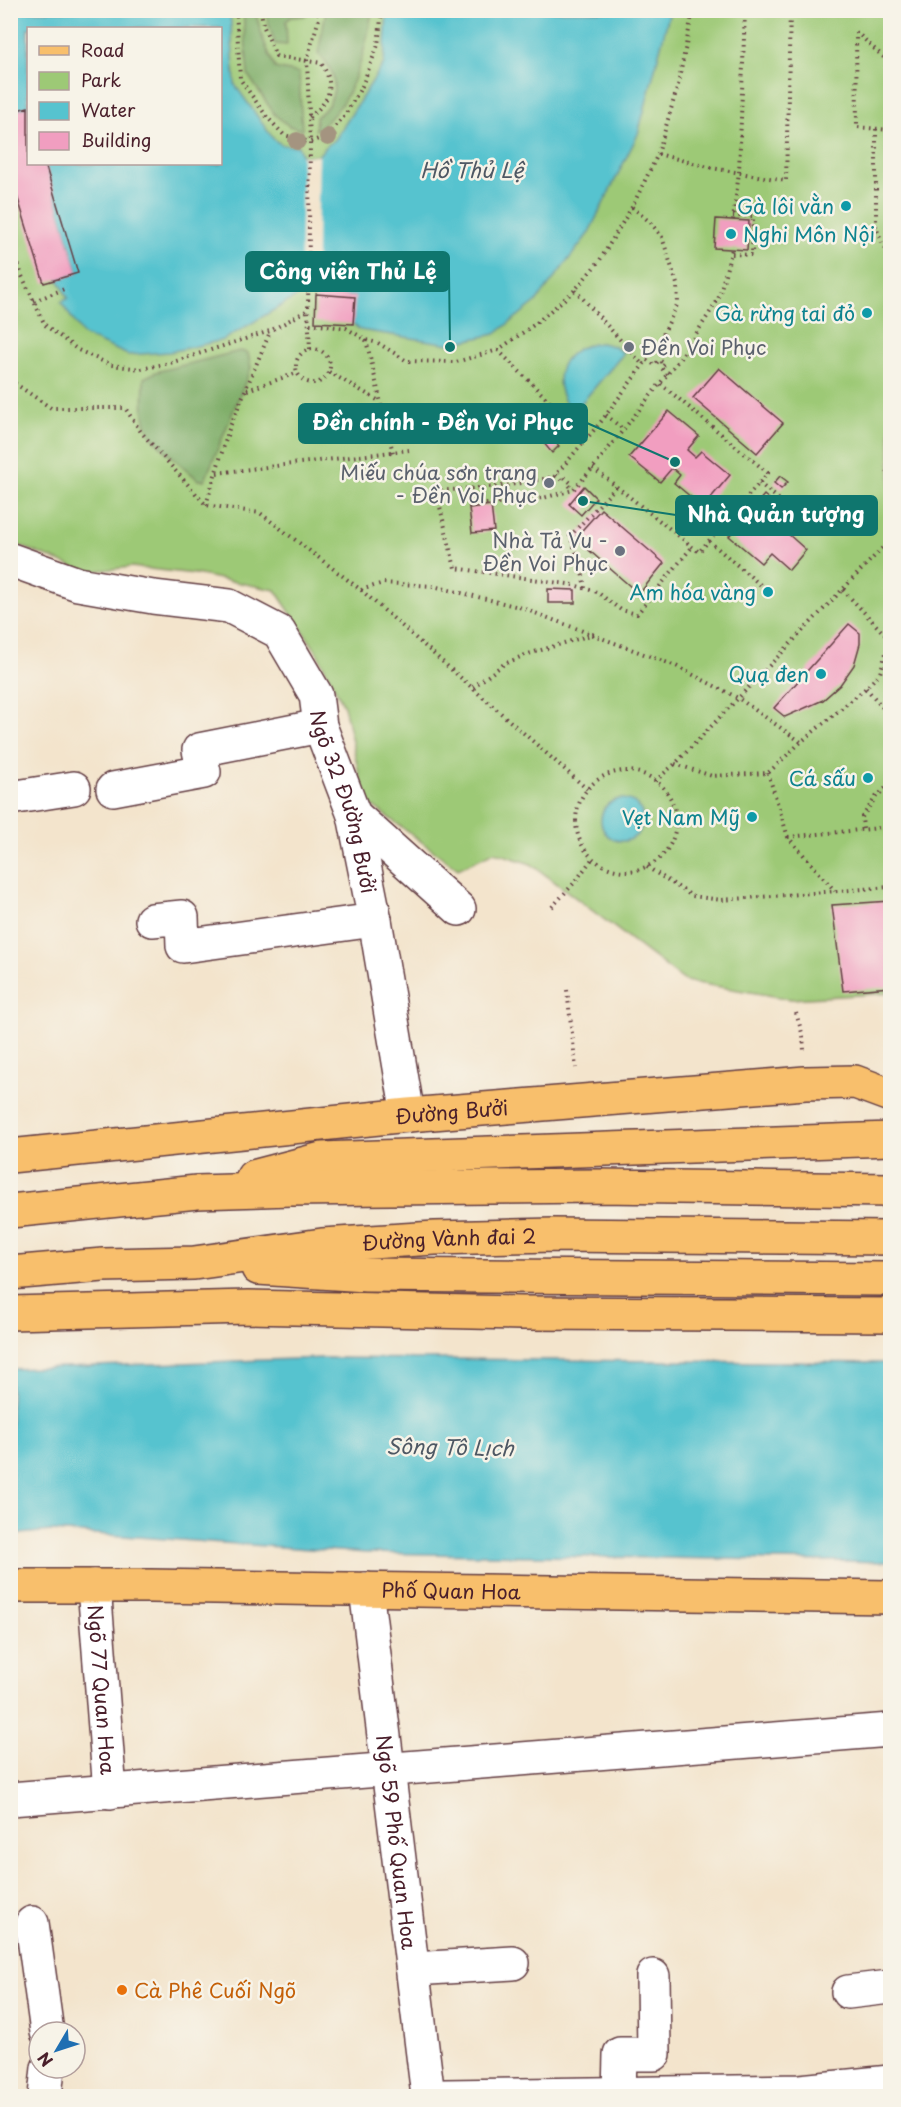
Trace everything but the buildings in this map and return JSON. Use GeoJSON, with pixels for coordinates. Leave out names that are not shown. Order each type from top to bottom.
{"type":"FeatureCollection","features":[{"type":"Feature","properties":{"kind":"main road"},"geometry":{"type":"LineString","coordinates":[[855,1082],[891,1078]]}},
{"type":"Feature","properties":{"kind":"main road","name":"Đường Bưởi"},"geometry":{"type":"LineString","coordinates":[[10,1155],[408,1115],[805,1083],[855,1082],[891,1095]]}},
{"type":"Feature","properties":{"kind":"main road"},"geometry":{"type":"LineString","coordinates":[[197,1192],[322,1159],[891,1139]]}},
{"type":"Feature","properties":{"kind":"main road"},"geometry":{"type":"LineString","coordinates":[[10,1211],[197,1192],[291,1189],[599,1186],[891,1190]]}},
{"type":"Feature","properties":{"kind":"main road","name":"Đường Vành đai 2"},"geometry":{"type":"LineString","coordinates":[[10,1273],[103,1265],[194,1263],[322,1245],[435,1238],[553,1235],[891,1238]]}},
{"type":"Feature","properties":{"kind":"main road"},"geometry":{"type":"LineString","coordinates":[[194,1263],[366,1275],[891,1279]]}},
{"type":"Feature","properties":{"kind":"main road"},"geometry":{"type":"LineString","coordinates":[[10,1313],[248,1307],[520,1313],[891,1315]]}},
{"type":"Feature","properties":{"kind":"main road","name":"Phố Quan Hoa"},"geometry":{"type":"LineString","coordinates":[[10,1586],[891,1597]]}},
{"type":"Feature","properties":{"kind":"street","name":"Ngõ 32 Đường Bưởi"},"geometry":{"type":"LineString","coordinates":[[11,560],[78,584],[153,597],[229,606],[279,632],[316,695],[320,726],[354,815],[375,920],[408,1115]]}},
{"type":"Feature","properties":{"kind":"street"},"geometry":{"type":"LineString","coordinates":[[113,789],[204,772],[199,750],[320,726]]}},
{"type":"Feature","properties":{"kind":"street"},"geometry":{"type":"LineString","coordinates":[[10,798],[74,788]]}},
{"type":"Feature","properties":{"kind":"street"},"geometry":{"type":"LineString","coordinates":[[354,815],[459,909]]}},
{"type":"Feature","properties":{"kind":"street"},"geometry":{"type":"LineString","coordinates":[[152,920],[182,916],[183,946],[375,920]]}},
{"type":"Feature","properties":{"kind":"street","name":"Ngõ 77 Quan Hoa"},"geometry":{"type":"LineString","coordinates":[[94,1586],[110,1792]]}},
{"type":"Feature","properties":{"kind":"street","name":"Ngõ 59 Phố Quan Hoa"},"geometry":{"type":"LineString","coordinates":[[366,1589],[428,2097]]}},
{"type":"Feature","properties":{"kind":"street"},"geometry":{"type":"LineString","coordinates":[[10,1799],[891,1730]]}},
{"type":"Feature","properties":{"kind":"street"},"geometry":{"type":"LineString","coordinates":[[32,1923],[45,2020]]}},
{"type":"Feature","properties":{"kind":"street"},"geometry":{"type":"LineString","coordinates":[[413,1969],[513,1963]]}},
{"type":"Feature","properties":{"kind":"street"},"geometry":{"type":"LineString","coordinates":[[619,2094],[620,2054],[654,2054],[653,1976]]}},
{"type":"Feature","properties":{"kind":"street"},"geometry":{"type":"LineString","coordinates":[[848,1992],[891,1987]]}},
{"type":"Feature","properties":{"kind":"street"},"geometry":{"type":"LineString","coordinates":[[45,2097],[47,2080]]}},
{"type":"Feature","properties":{"kind":"street"},"geometry":{"type":"LineString","coordinates":[[445,2097],[800,2094],[891,2082]]}},
{"type":"Feature","properties":{"kind":"path"},"geometry":{"type":"LineString","coordinates":[[236,10],[240,79],[267,117],[284,135],[310,142],[327,136],[345,115],[362,86],[378,45],[382,10]]}},
{"type":"Feature","properties":{"kind":"path"},"geometry":{"type":"LineString","coordinates":[[261,10],[276,56],[307,59],[321,63],[328,73],[329,87],[322,108],[309,117]]}},
{"type":"Feature","properties":{"kind":"path"},"geometry":{"type":"LineString","coordinates":[[310,349],[308,310],[310,142],[307,59],[319,19],[319,10]]}},
{"type":"Feature","properties":{"kind":"path"},"geometry":{"type":"LineString","coordinates":[[310,324],[346,328],[366,340],[378,343],[407,361],[456,362],[498,350],[535,324],[575,290],[600,260],[632,207],[658,154],[678,85],[693,10]]}},
{"type":"Feature","properties":{"kind":"path"},"geometry":{"type":"LineString","coordinates":[[468,506],[543,498],[573,490],[668,374],[718,300],[732,252],[752,255],[753,216],[733,218],[740,172],[745,10]]}},
{"type":"Feature","properties":{"kind":"path"},"geometry":{"type":"LineString","coordinates":[[658,154],[712,168],[786,181],[790,10]]}},
{"type":"Feature","properties":{"kind":"path"},"geometry":{"type":"LineString","coordinates":[[891,63],[856,32],[857,127],[891,130]]}},
{"type":"Feature","properties":{"kind":"path"},"geometry":{"type":"LineString","coordinates":[[876,129],[876,227],[883,246],[891,255]]}},
{"type":"Feature","properties":{"kind":"path"},"geometry":{"type":"LineString","coordinates":[[632,207],[651,223],[662,237],[677,284],[678,303],[658,345],[606,415],[554,477],[504,486],[436,491],[455,568],[574,585],[597,592],[621,610],[637,614],[692,547]]}},
{"type":"Feature","properties":{"kind":"path"},"geometry":{"type":"LineString","coordinates":[[10,236],[22,276],[45,325],[78,350],[111,365],[141,369],[170,363],[270,331],[308,310]]}},
{"type":"Feature","properties":{"kind":"path"},"geometry":{"type":"LineString","coordinates":[[34,301],[64,289]]}},
{"type":"Feature","properties":{"kind":"path"},"geometry":{"type":"LineString","coordinates":[[575,290],[644,365]]}},
{"type":"Feature","properties":{"kind":"path"},"geometry":{"type":"LineString","coordinates":[[206,505],[229,429],[270,331]]}},
{"type":"Feature","properties":{"kind":"path"},"geometry":{"type":"LineString","coordinates":[[366,340],[393,453]]}},
{"type":"Feature","properties":{"kind":"path"},"geometry":{"type":"LineString","coordinates":[[310,349],[320,351],[327,357],[329,372],[326,377],[316,382],[305,381],[297,373],[296,363],[301,354],[310,349]]}},
{"type":"Feature","properties":{"kind":"path"},"geometry":{"type":"LineString","coordinates":[[498,350],[587,438]]}},
{"type":"Feature","properties":{"kind":"path"},"geometry":{"type":"LineString","coordinates":[[647,360],[655,365],[659,360],[665,364],[661,369],[668,374]]}},
{"type":"Feature","properties":{"kind":"path"},"geometry":{"type":"LineString","coordinates":[[329,372],[379,401]]}},
{"type":"Feature","properties":{"kind":"path"},"geometry":{"type":"LineString","coordinates":[[246,390],[297,373]]}},
{"type":"Feature","properties":{"kind":"path"},"geometry":{"type":"LineString","coordinates":[[10,380],[51,408],[125,408],[141,432],[206,505],[260,513],[361,590],[587,789]]}},
{"type":"Feature","properties":{"kind":"path"},"geometry":{"type":"LineString","coordinates":[[593,468],[699,552],[768,473],[660,384]]}},
{"type":"Feature","properties":{"kind":"path"},"geometry":{"type":"LineString","coordinates":[[606,415],[624,430]]}},
{"type":"Feature","properties":{"kind":"path"},"geometry":{"type":"LineString","coordinates":[[891,422],[887,470],[891,479]]}},
{"type":"Feature","properties":{"kind":"path"},"geometry":{"type":"LineString","coordinates":[[217,473],[409,450]]}},
{"type":"Feature","properties":{"kind":"path"},"geometry":{"type":"LineString","coordinates":[[556,475],[562,480],[564,477],[571,483],[568,485],[573,490]]}},
{"type":"Feature","properties":{"kind":"path"},"geometry":{"type":"LineString","coordinates":[[759,483],[814,528]]}},
{"type":"Feature","properties":{"kind":"path"},"geometry":{"type":"LineString","coordinates":[[585,589],[581,566],[570,536],[616,487]]}},
{"type":"Feature","properties":{"kind":"path"},"geometry":{"type":"LineString","coordinates":[[480,488],[480,505]]}},
{"type":"Feature","properties":{"kind":"path"},"geometry":{"type":"LineString","coordinates":[[655,781],[675,764],[891,540]]}},
{"type":"Feature","properties":{"kind":"path"},"geometry":{"type":"LineString","coordinates":[[709,541],[764,588]]}},
{"type":"Feature","properties":{"kind":"path"},"geometry":{"type":"LineString","coordinates":[[361,590],[383,583],[433,586],[519,607],[676,666],[738,698],[801,742]]}},
{"type":"Feature","properties":{"kind":"path"},"geometry":{"type":"LineString","coordinates":[[675,764],[712,776],[768,773],[866,688],[880,673],[891,640],[843,590]]}},
{"type":"Feature","properties":{"kind":"path"},"geometry":{"type":"LineString","coordinates":[[473,687],[504,664],[525,655],[594,634]]}},
{"type":"Feature","properties":{"kind":"path"},"geometry":{"type":"LineString","coordinates":[[866,688],[891,716]]}},
{"type":"Feature","properties":{"kind":"path"},"geometry":{"type":"LineString","coordinates":[[634,772],[655,781],[666,791],[673,804],[676,819],[675,833],[664,853],[647,867],[633,871],[619,871],[604,867],[592,859],[582,847],[577,832],[576,817],[579,802],[587,789],[599,779],[612,773],[634,772]]}},
{"type":"Feature","properties":{"kind":"path"},"geometry":{"type":"LineString","coordinates":[[768,773],[788,837],[835,891]]}},
{"type":"Feature","properties":{"kind":"path"},"geometry":{"type":"LineString","coordinates":[[863,829],[862,817],[876,797],[891,784]]}},
{"type":"Feature","properties":{"kind":"path"},"geometry":{"type":"LineString","coordinates":[[788,837],[891,827]]}},
{"type":"Feature","properties":{"kind":"path"},"geometry":{"type":"LineString","coordinates":[[552,907],[592,859]]}},
{"type":"Feature","properties":{"kind":"path"},"geometry":{"type":"LineString","coordinates":[[647,867],[692,896],[721,900],[891,887]]}},
{"type":"Feature","properties":{"kind":"path"},"geometry":{"type":"LineString","coordinates":[[567,990],[580,1101]]}},
{"type":"Feature","properties":{"kind":"green space"},"geometry":{"type":"Polygon","coordinates":[[[265,10],[310,11],[304,16],[291,17],[286,21],[287,45],[275,44],[265,10]]]}},
{"type":"Feature","properties":{"kind":"green space"},"geometry":{"type":"Polygon","coordinates":[[[10,11],[890,11],[890,993],[791,999],[685,981],[531,864],[494,852],[458,869],[365,800],[344,706],[315,649],[275,590],[195,574],[131,567],[86,572],[20,546],[10,531],[10,11]]]}},
{"type":"Feature","properties":{"kind":"green space"},"geometry":{"type":"Polygon","coordinates":[[[243,11],[255,11],[275,68],[299,73],[302,130],[289,126],[275,115],[248,75],[243,11]]]}},
{"type":"Feature","properties":{"kind":"green space"},"geometry":{"type":"Polygon","coordinates":[[[326,11],[372,11],[356,77],[339,108],[315,130],[316,117],[329,103],[334,86],[330,69],[318,54],[326,11]]]}},
{"type":"Feature","properties":{"kind":"green space"},"geometry":{"type":"Polygon","coordinates":[[[240,351],[248,353],[251,368],[205,480],[198,480],[164,450],[148,430],[144,411],[144,378],[156,372],[240,351]]]}},
{"type":"Feature","properties":{"kind":"water","name":"Hồ Thủ Lệ"},"geometry":{"type":"Polygon","coordinates":[[[11,11],[230,11],[235,85],[274,140],[283,145],[298,146],[302,156],[318,156],[335,140],[384,63],[387,11],[670,11],[638,134],[588,234],[537,301],[495,334],[450,344],[360,330],[353,324],[354,297],[301,294],[223,340],[169,352],[128,355],[83,335],[61,302],[68,298],[58,279],[78,273],[45,165],[222,165],[222,27],[27,27],[27,107],[11,112],[11,11]]]}},
{"type":"Feature","properties":{"kind":"water"},"geometry":{"type":"Polygon","coordinates":[[[601,343],[613,346],[624,353],[573,413],[560,389],[559,378],[562,367],[567,358],[576,350],[587,345],[601,343]]]}},
{"type":"Feature","properties":{"kind":"water"},"geometry":{"type":"Polygon","coordinates":[[[622,799],[637,805],[643,820],[637,835],[622,841],[607,835],[601,820],[607,805],[622,799]]]}},
{"type":"Feature","properties":{"kind":"water","name":"Sông Tô Lịch"},"geometry":{"type":"Polygon","coordinates":[[[324,1358],[890,1363],[890,1562],[367,1553],[51,1531],[11,1535],[11,1369],[324,1358]]]}},
{"type":"Feature","properties":{"kind":"pier"},"geometry":{"type":"Polygon","coordinates":[[[302,156],[319,156],[316,294],[300,294],[302,156]]]}},
{"type":"Feature","properties":{"kind":"place","name":"Gà lôi vằn"},"geometry":{"type":"Point","coordinates":[846,206]}},
{"type":"Feature","properties":{"kind":"place","name":"Nghi Môn Nội"},"geometry":{"type":"Point","coordinates":[731,234]}},
{"type":"Feature","properties":{"kind":"place","name":"Gà rừng tai đỏ"},"geometry":{"type":"Point","coordinates":[867,313]}},
{"type":"Feature","properties":{"kind":"place","name":"Công viên Thủ Lệ"},"geometry":{"type":"Point","coordinates":[450,347]}},
{"type":"Feature","properties":{"kind":"place","name":"Đền Voi Phục"},"geometry":{"type":"Point","coordinates":[629,347]}},
{"type":"Feature","properties":{"kind":"place","name":"Đền chính - Đền Voi Phục"},"geometry":{"type":"Point","coordinates":[675,462]}},
{"type":"Feature","properties":{"kind":"place","name":"Miếu chúa sơn trang - Đền Voi Phục"},"geometry":{"type":"Point","coordinates":[549,483]}},
{"type":"Feature","properties":{"kind":"place","name":"Nhà Quản tượng"},"geometry":{"type":"Point","coordinates":[583,501]}},
{"type":"Feature","properties":{"kind":"place","name":"Nhà Tả Vu - Đền Voi Phục"},"geometry":{"type":"Point","coordinates":[620,551]}},
{"type":"Feature","properties":{"kind":"place","name":"Am hóa vàng"},"geometry":{"type":"Point","coordinates":[768,592]}},
{"type":"Feature","properties":{"kind":"place","name":"Quạ đen"},"geometry":{"type":"Point","coordinates":[821,674]}},
{"type":"Feature","properties":{"kind":"place","name":"Cá sấu"},"geometry":{"type":"Point","coordinates":[868,778]}},
{"type":"Feature","properties":{"kind":"place","name":"Vẹt Nam Mỹ"},"geometry":{"type":"Point","coordinates":[752,817]}},
{"type":"Feature","properties":{"kind":"place","name":"Cà Phê Cuối Ngõ"},"geometry":{"type":"Point","coordinates":[122,1990]}}]}
